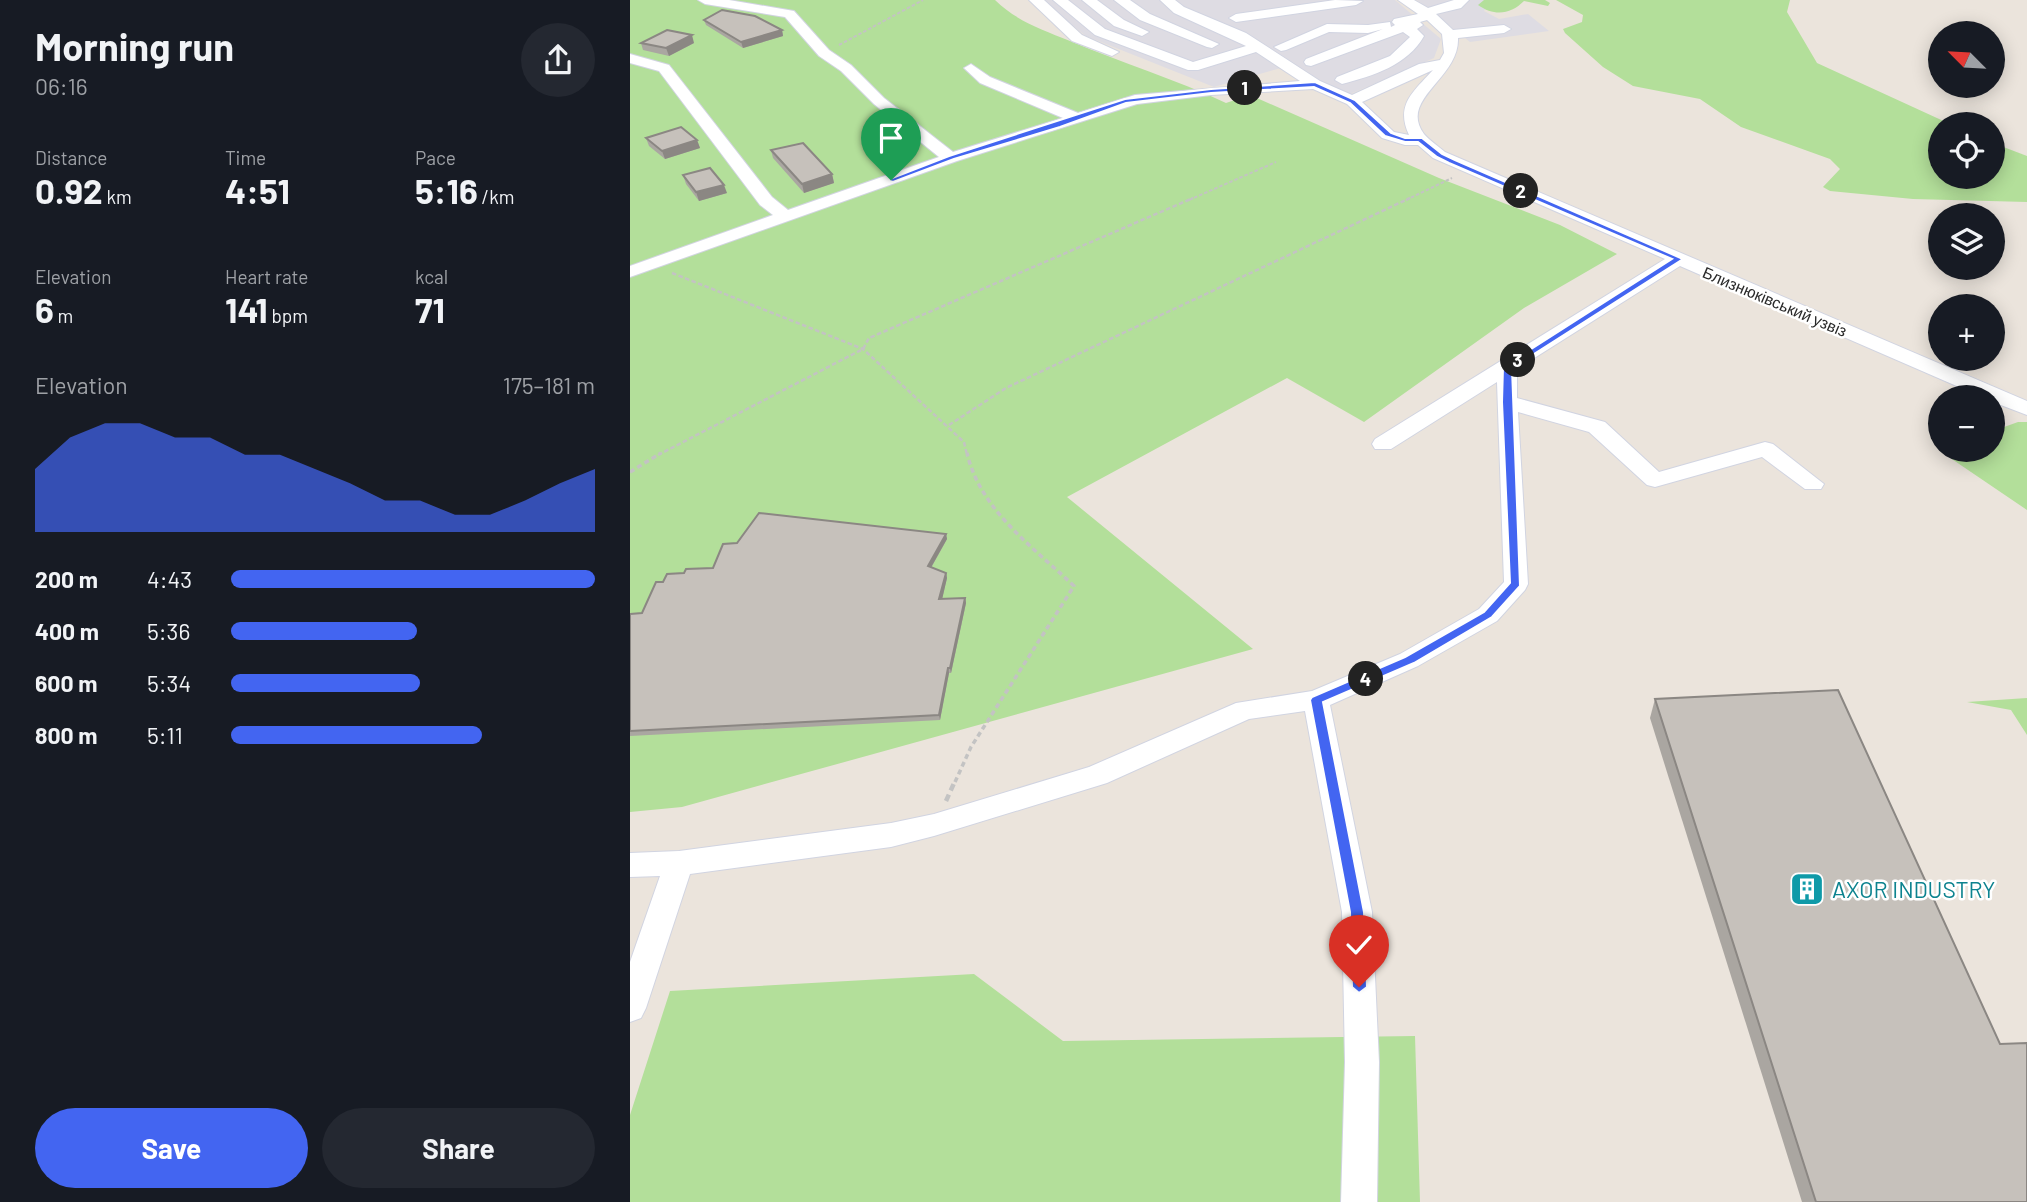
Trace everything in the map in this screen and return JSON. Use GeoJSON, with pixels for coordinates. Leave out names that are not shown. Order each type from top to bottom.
{"type":"FeatureCollection","features":[{"type":"Feature","properties":{"kind":"street"},"geometry":{"type":"LineString","coordinates":[[705,0],[789,14],[824,53],[846,68],[879,101],[951,158]]}},
{"type":"Feature","properties":{"kind":"street"},"geometry":{"type":"LineString","coordinates":[[1036,0],[1077,38],[1211,91]]}},
{"type":"Feature","properties":{"kind":"street"},"geometry":{"type":"LineString","coordinates":[[1060,0],[1100,32],[1193,67],[1252,44]]}},
{"type":"Feature","properties":{"kind":"street"},"geometry":{"type":"LineString","coordinates":[[1089,0],[1119,23],[1190,51]]}},
{"type":"Feature","properties":{"kind":"street"},"geometry":{"type":"LineString","coordinates":[[1121,0],[1145,17],[1212,44]]}},
{"type":"Feature","properties":{"kind":"street"},"geometry":{"type":"LineString","coordinates":[[1167,0],[1179,10],[1234,25],[1354,10]]}},
{"type":"Feature","properties":{"kind":"street"},"geometry":{"type":"LineString","coordinates":[[1234,25],[1239,3],[1271,0]]}},
{"type":"Feature","properties":{"kind":"street"},"geometry":{"type":"LineString","coordinates":[[1281,47],[1327,28],[1368,29],[1455,2]]}},
{"type":"Feature","properties":{"kind":"street"},"geometry":{"type":"LineString","coordinates":[[1119,23],[1179,10]]}},
{"type":"Feature","properties":{"kind":"street"},"geometry":{"type":"LineString","coordinates":[[1414,14],[1449,36],[1504,29]]}},
{"type":"Feature","properties":{"kind":"street"},"geometry":{"type":"LineString","coordinates":[[1311,62],[1414,14]]}},
{"type":"Feature","properties":{"kind":"street"},"geometry":{"type":"LineString","coordinates":[[1342,80],[1401,55],[1413,46],[1417,36],[1414,14]]}},
{"type":"Feature","properties":{"kind":"street"},"geometry":{"type":"LineString","coordinates":[[1252,44],[1252,27],[1296,20]]}},
{"type":"Feature","properties":{"kind":"street"},"geometry":{"type":"LineString","coordinates":[[1234,25],[1252,44],[1315,85],[1352,101],[1388,135],[1405,140],[1420,140]]}},
{"type":"Feature","properties":{"kind":"street"},"geometry":{"type":"LineString","coordinates":[[1420,140],[1412,129],[1412,107],[1417,96],[1446,62],[1451,49],[1449,36]]}},
{"type":"Feature","properties":{"kind":"street"},"geometry":{"type":"LineString","coordinates":[[630,58],[664,68],[746,172],[765,201],[784,216]]}},
{"type":"Feature","properties":{"kind":"street"},"geometry":{"type":"LineString","coordinates":[[1352,101],[1424,67],[1446,62]]}},
{"type":"Feature","properties":{"kind":"street"},"geometry":{"type":"LineString","coordinates":[[971,68],[985,80],[1077,118]]}},
{"type":"Feature","properties":{"kind":"street"},"geometry":{"type":"LineString","coordinates":[[630,272],[951,158],[1125,102],[1211,91],[1315,85]]}},
{"type":"Feature","properties":{"kind":"street","name":"Близнюківський узвіз"},"geometry":{"type":"LineString","coordinates":[[1420,140],[1452,162],[2027,409]]}},
{"type":"Feature","properties":{"kind":"street"},"geometry":{"type":"LineString","coordinates":[[1383,444],[1678,259]]}},
{"type":"Feature","properties":{"kind":"street"},"geometry":{"type":"LineString","coordinates":[[630,865],[679,863],[891,835],[934,825],[1097,775],[1245,710],[1316,700],[1409,660],[1443,641],[1488,615],[1516,584],[1507,367]]}},
{"type":"Feature","properties":{"kind":"street"},"geometry":{"type":"LineString","coordinates":[[1507,402],[1597,427],[1655,480],[1765,449],[1813,484]]}},
{"type":"Feature","properties":{"kind":"street"},"geometry":{"type":"LineString","coordinates":[[1316,700],[1357,912],[1362,1062],[1359,1202]]}},
{"type":"Feature","properties":{"kind":"street"},"geometry":{"type":"LineString","coordinates":[[630,1008],[679,863]]}},
{"type":"Feature","properties":{"kind":"path"},"geometry":{"type":"LineString","coordinates":[[824,53],[923,0]]}},
{"type":"Feature","properties":{"kind":"path"},"geometry":{"type":"LineString","coordinates":[[630,472],[667,449],[863,349],[869,338],[1276,162]]}},
{"type":"Feature","properties":{"kind":"path"},"geometry":{"type":"LineString","coordinates":[[949,425],[1006,388],[1457,176],[1450,172]]}},
{"type":"Feature","properties":{"kind":"path"},"geometry":{"type":"LineString","coordinates":[[648,266],[683,276],[863,349],[949,425],[964,442],[971,472],[993,509],[1074,586],[971,747],[934,825]]}},
{"type":"Feature","properties":{"kind":"shaded area"},"geometry":{"type":"Polygon","coordinates":[[[1041,0],[1395,0],[1441,39],[1434,58],[1350,94],[1281,68],[1214,87],[1086,36],[1041,0]]]}},
{"type":"Feature","properties":{"kind":"shaded area"},"geometry":{"type":"Polygon","coordinates":[[[1417,0],[1492,0],[1484,11],[1499,19],[1528,14],[1549,31],[1470,42],[1417,0]]]}},
{"type":"Feature","properties":{"kind":"green space"},"geometry":{"type":"Polygon","coordinates":[[[630,0],[995,0],[1021,19],[1049,33],[1226,103],[1250,95],[1439,178],[1560,225],[1617,254],[1524,308],[1364,422],[1287,378],[1067,497],[1253,649],[682,807],[630,812],[630,0]]]}},
{"type":"Feature","properties":{"kind":"green space"},"geometry":{"type":"Polygon","coordinates":[[[1484,0],[1545,0],[1550,3],[1548,6],[1524,1],[1514,9],[1497,12],[1478,5],[1484,0]]]}},
{"type":"Feature","properties":{"kind":"green space"},"geometry":{"type":"Polygon","coordinates":[[[1556,0],[1790,0],[1787,12],[1817,63],[1928,114],[1928,189],[2005,189],[2005,148],[2027,156],[2027,202],[1913,199],[1830,191],[1823,187],[1840,169],[1830,159],[1741,127],[1700,99],[1633,86],[1603,67],[1563,29],[1582,22],[1583,15],[1556,0]]]}},
{"type":"Feature","properties":{"kind":"green space"},"geometry":{"type":"Polygon","coordinates":[[[2027,422],[2027,510],[1956,462],[2005,462],[2005,427],[2027,422]]]}},
{"type":"Feature","properties":{"kind":"green space"},"geometry":{"type":"Polygon","coordinates":[[[2027,698],[2027,735],[2011,710],[1967,702],[2027,698]]]}},
{"type":"Feature","properties":{"kind":"green space"},"geometry":{"type":"Polygon","coordinates":[[[974,974],[1063,1041],[1415,1036],[1420,1202],[630,1202],[630,1115],[670,991],[974,974]]]}},
{"type":"Feature","properties":{"kind":"building"},"geometry":{"type":"Polygon","coordinates":[[[722,10],[755,16],[782,30],[741,42],[704,20],[722,10]]]}},
{"type":"Feature","properties":{"kind":"building"},"geometry":{"type":"Polygon","coordinates":[[[667,30],[692,35],[666,48],[641,43],[667,30]]]}},
{"type":"Feature","properties":{"kind":"building"},"geometry":{"type":"Polygon","coordinates":[[[681,127],[697,140],[662,151],[646,138],[681,127]]]}},
{"type":"Feature","properties":{"kind":"building"},"geometry":{"type":"Polygon","coordinates":[[[803,143],[832,174],[802,184],[771,150],[803,143]]]}},
{"type":"Feature","properties":{"kind":"building"},"geometry":{"type":"Polygon","coordinates":[[[710,168],[724,185],[696,192],[683,175],[710,168]]]}},
{"type":"Feature","properties":{"kind":"building"},"geometry":{"type":"Polygon","coordinates":[[[759,513],[946,534],[928,566],[946,573],[939,599],[965,598],[939,715],[630,731],[630,614],[642,613],[656,582],[663,582],[667,574],[684,573],[686,569],[713,568],[723,544],[737,543],[759,513]]]}},
{"type":"Feature","properties":{"kind":"building","name":"AXOR INDUSTRY"},"geometry":{"type":"Polygon","coordinates":[[[1838,690],[2000,1044],[2027,1043],[2027,1202],[1816,1202],[1655,699],[1838,690]]]}},
{"type":"Feature","properties":{"kind":"place","name":"AXOR INDUSTRY"},"geometry":{"type":"Point","coordinates":[1807,889]}},
{"type":"Feature","properties":{"kind":"route"},"geometry":{"type":"LineString","coordinates":[[891,180],[1125,102],[1211,91],[1291,84],[1315,85],[1352,101],[1388,135],[1405,140],[1420,140],[1452,162],[1678,259],[1507,367],[1516,584],[1488,615],[1409,660],[1316,700],[1357,912],[1359,987]]}}]}
